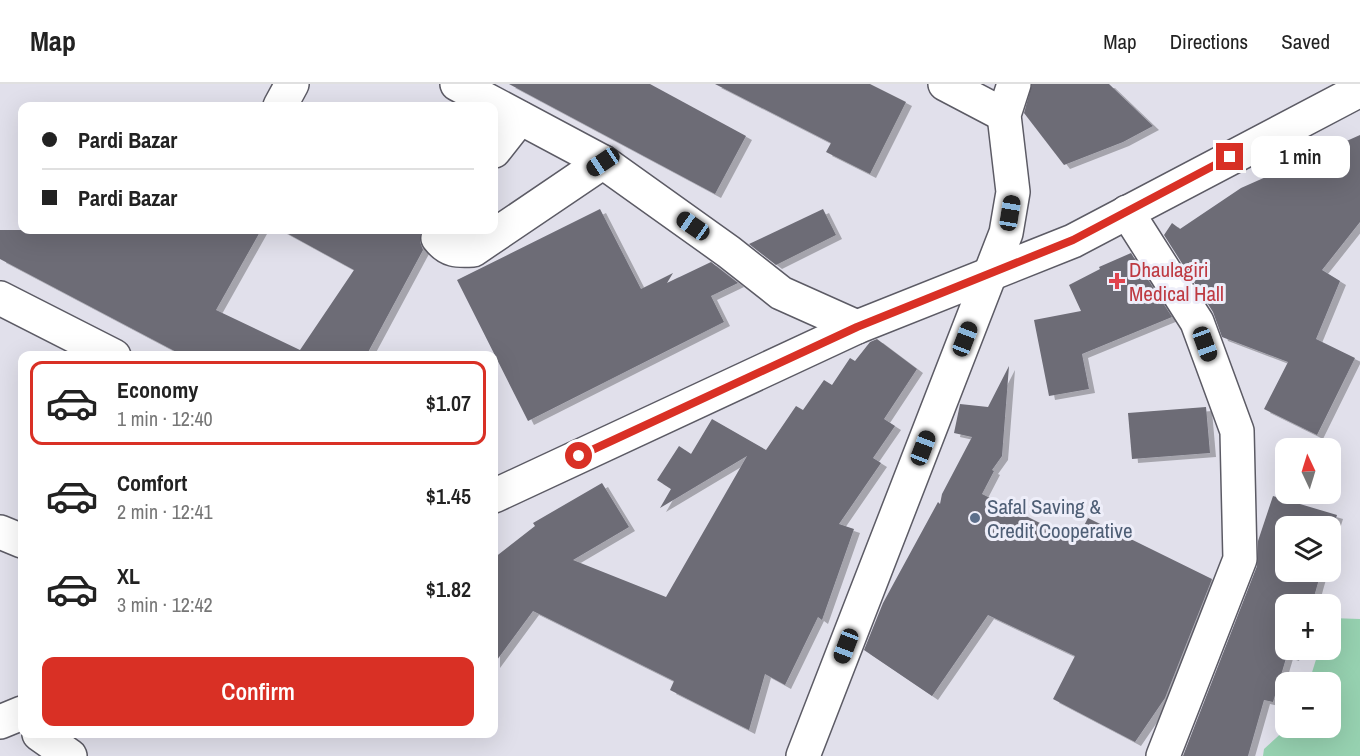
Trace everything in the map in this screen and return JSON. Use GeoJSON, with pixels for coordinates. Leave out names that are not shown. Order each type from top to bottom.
{"type":"FeatureCollection","features":[{"type":"Feature","properties":{"kind":"street"},"geometry":{"type":"LineString","coordinates":[[282,102],[292,84]]}},
{"type":"Feature","properties":{"kind":"street"},"geometry":{"type":"LineString","coordinates":[[457,84],[490,102]]}},
{"type":"Feature","properties":{"kind":"street"},"geometry":{"type":"LineString","coordinates":[[945,84],[1004,115]]}},
{"type":"Feature","properties":{"kind":"street"},"geometry":{"type":"LineString","coordinates":[[803,756],[1006,233],[1013,192],[1004,115],[1014,84]]}},
{"type":"Feature","properties":{"kind":"street"},"geometry":{"type":"LineString","coordinates":[[498,494],[857,327],[1073,240],[1360,90]]}},
{"type":"Feature","properties":{"kind":"street"},"geometry":{"type":"LineString","coordinates":[[498,106],[603,162],[729,252],[781,293],[857,327]]}},
{"type":"Feature","properties":{"kind":"street"},"geometry":{"type":"LineString","coordinates":[[498,146],[520,118]]}},
{"type":"Feature","properties":{"kind":"street"},"geometry":{"type":"LineString","coordinates":[[498,233],[603,162]]}},
{"type":"Feature","properties":{"kind":"street"},"geometry":{"type":"LineString","coordinates":[[1127,212],[1197,322],[1237,431],[1240,559],[1163,756]]}},
{"type":"Feature","properties":{"kind":"street"},"geometry":{"type":"LineString","coordinates":[[439,234],[438,238],[445,247],[453,251],[473,250],[497,234]]}},
{"type":"Feature","properties":{"kind":"street"},"geometry":{"type":"LineString","coordinates":[[0,298],[104,351]]}},
{"type":"Feature","properties":{"kind":"street"},"geometry":{"type":"LineString","coordinates":[[0,532],[18,539]]}},
{"type":"Feature","properties":{"kind":"street"},"geometry":{"type":"LineString","coordinates":[[44,738],[70,756]]}},
{"type":"Feature","properties":{"kind":"green space"},"geometry":{"type":"Polygon","coordinates":[[[1341,618],[1360,619],[1360,756],[1263,756],[1264,749],[1276,738],[1341,738],[1341,672],[1312,672],[1316,660],[1341,660],[1341,618]]]}},
{"type":"Feature","properties":{"kind":"building"},"geometry":{"type":"Polygon","coordinates":[[[509,84],[650,84],[746,136],[715,194],[509,84]]]}},
{"type":"Feature","properties":{"kind":"building"},"geometry":{"type":"Polygon","coordinates":[[[715,84],[870,84],[906,102],[870,174],[826,152],[831,143],[715,84]]]}},
{"type":"Feature","properties":{"kind":"building"},"geometry":{"type":"Polygon","coordinates":[[[1032,84],[1109,84],[1153,126],[1123,142],[1064,165],[1024,113],[1032,84]]]}},
{"type":"Feature","properties":{"kind":"building"},"geometry":{"type":"Polygon","coordinates":[[[1360,135],[1360,222],[1322,270],[1340,281],[1316,339],[1355,358],[1317,435],[1264,409],[1288,362],[1222,337],[1213,312],[1164,235],[1172,223],[1180,229],[1241,188],[1360,135]]]}},
{"type":"Feature","properties":{"kind":"building"},"geometry":{"type":"Polygon","coordinates":[[[600,209],[641,289],[673,273],[667,283],[711,262],[738,283],[711,296],[724,322],[528,421],[498,361],[498,351],[493,351],[457,280],[600,209]]]}},
{"type":"Feature","properties":{"kind":"building"},"geometry":{"type":"Polygon","coordinates":[[[823,209],[836,235],[776,265],[749,244],[823,209]]]}},
{"type":"Feature","properties":{"kind":"building"},"geometry":{"type":"Polygon","coordinates":[[[0,230],[18,230],[18,234],[259,234],[216,310],[300,350],[354,270],[288,234],[421,234],[420,242],[423,250],[369,351],[175,351],[0,259],[0,230]]]}},
{"type":"Feature","properties":{"kind":"building"},"geometry":{"type":"Polygon","coordinates":[[[1131,253],[1172,317],[1082,354],[1089,389],[1049,396],[1034,320],[1081,311],[1069,285],[1100,269],[1099,267],[1131,253]]]}},
{"type":"Feature","properties":{"kind":"building"},"geometry":{"type":"Polygon","coordinates":[[[877,339],[917,369],[884,419],[895,426],[873,458],[881,463],[839,524],[854,529],[822,620],[818,617],[785,685],[765,674],[749,730],[670,690],[674,681],[533,611],[498,659],[498,555],[535,526],[533,523],[602,483],[629,527],[573,560],[666,597],[747,456],[660,508],[671,489],[657,480],[679,446],[691,454],[712,419],[766,450],[796,406],[803,410],[824,380],[832,385],[850,358],[855,361],[870,342],[877,339]]]}},
{"type":"Feature","properties":{"kind":"building"},"geometry":{"type":"Polygon","coordinates":[[[1009,366],[1002,456],[992,470],[994,471],[982,494],[1076,541],[1088,518],[1212,579],[1165,698],[1135,742],[1053,699],[1075,656],[988,615],[932,696],[864,650],[883,603],[938,502],[940,504],[942,494],[972,437],[954,433],[960,404],[988,407],[1009,366]]]}},
{"type":"Feature","properties":{"kind":"building"},"geometry":{"type":"Polygon","coordinates":[[[1206,407],[1210,453],[1132,459],[1128,413],[1206,407]]]}},
{"type":"Feature","properties":{"kind":"building"},"geometry":{"type":"Polygon","coordinates":[[[1273,496],[1275,504],[1300,504],[1337,515],[1275,516],[1275,582],[1318,582],[1315,594],[1275,594],[1275,660],[1286,660],[1282,672],[1275,672],[1273,702],[1264,700],[1248,756],[1183,756],[1257,566],[1258,541],[1273,496]]]}},
{"type":"Feature","properties":{"kind":"place","name":"Dhaulagiri Medical Hall"},"geometry":{"type":"Point","coordinates":[1117,281]}},
{"type":"Feature","properties":{"kind":"place","name":"Safal Saving & Credit Cooperative"},"geometry":{"type":"Point","coordinates":[975,518]}},
{"type":"Feature","properties":{"kind":"route"},"geometry":{"type":"LineString","coordinates":[[579,456],[857,327],[1073,240],[1230,157]]}}]}
